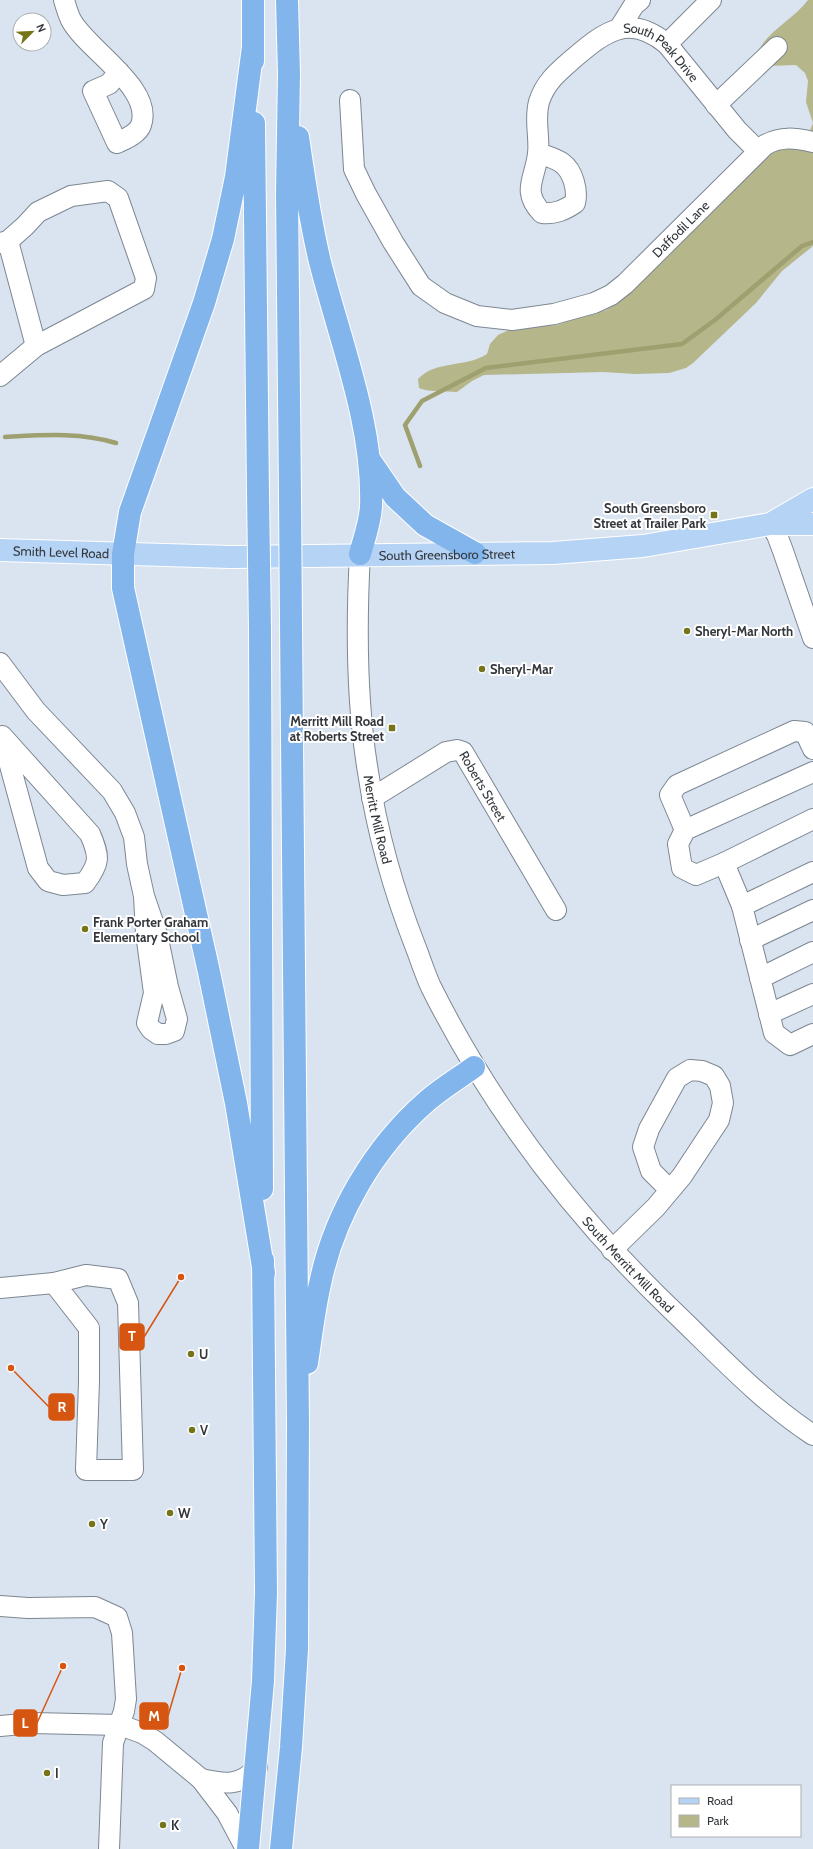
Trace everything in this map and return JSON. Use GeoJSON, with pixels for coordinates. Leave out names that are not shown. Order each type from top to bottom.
{"type":"FeatureCollection","features":[{"type":"Feature","properties":{"kind":"highway"},"geometry":{"type":"LineString","coordinates":[[247,1849],[257,1767],[263,1681],[266,1593],[260,629],[253,0]]}},
{"type":"Feature","properties":{"kind":"highway"},"geometry":{"type":"LineString","coordinates":[[281,1849],[291,1746],[297,1649],[298,1423],[286,194],[289,74],[287,0]]}},
{"type":"Feature","properties":{"kind":"highway"},"geometry":{"type":"LineString","coordinates":[[253,47],[236,177],[223,239],[204,303],[130,512],[123,554],[122,588],[232,1080],[248,1167],[264,1273]]}},
{"type":"Feature","properties":{"kind":"highway"},"geometry":{"type":"LineString","coordinates":[[289,74],[312,228],[327,290],[342,335],[365,435],[371,508],[360,554]]}},
{"type":"Feature","properties":{"kind":"highway"},"geometry":{"type":"LineString","coordinates":[[368,458],[394,497],[425,526],[475,553]]}},
{"type":"Feature","properties":{"kind":"highway"},"geometry":{"type":"LineString","coordinates":[[298,1423],[320,1284],[331,1244],[345,1210],[372,1164],[396,1132],[428,1100],[474,1067]]}},
{"type":"Feature","properties":{"kind":"main road","name":"South Greensboro Street"},"geometry":{"type":"LineString","coordinates":[[770,524],[813,499]]}},
{"type":"Feature","properties":{"kind":"main road","name":"South Greensboro Street"},"geometry":{"type":"LineString","coordinates":[[123,554],[230,557],[360,554],[553,553],[643,546],[770,524],[813,524]]}},
{"type":"Feature","properties":{"kind":"main road","name":"Smith Level Road"},"geometry":{"type":"LineString","coordinates":[[0,550],[123,554]]}},
{"type":"Feature","properties":{"kind":"street"},"geometry":{"type":"LineString","coordinates":[[64,0],[72,21],[87,40],[119,72]]}},
{"type":"Feature","properties":{"kind":"street"},"geometry":{"type":"LineString","coordinates":[[619,28],[634,5],[640,0]]}},
{"type":"Feature","properties":{"kind":"street"},"geometry":{"type":"LineString","coordinates":[[667,44],[711,0]]}},
{"type":"Feature","properties":{"kind":"street","name":"South Peak Drive"},"geometry":{"type":"LineString","coordinates":[[538,153],[536,118],[539,102],[544,88],[553,76],[596,39],[619,28],[642,30],[654,34],[667,44],[716,105],[758,152]]}},
{"type":"Feature","properties":{"kind":"street"},"geometry":{"type":"LineString","coordinates":[[716,105],[777,47]]}},
{"type":"Feature","properties":{"kind":"street","name":"Daffodil Lane"},"geometry":{"type":"LineString","coordinates":[[350,100],[354,169],[393,242],[421,286],[445,303],[477,316],[512,320],[554,314],[594,303],[617,291],[765,145],[782,138],[795,138],[813,142]]}},
{"type":"Feature","properties":{"kind":"street"},"geometry":{"type":"LineString","coordinates":[[0,376],[36,346],[144,289],[146,278],[118,198],[108,191],[71,196],[38,212],[4,242],[36,346]]}},
{"type":"Feature","properties":{"kind":"street"},"geometry":{"type":"LineString","coordinates":[[770,524],[777,535],[813,638]]}},
{"type":"Feature","properties":{"kind":"street","name":"Merritt Mill Road"},"geometry":{"type":"LineString","coordinates":[[360,554],[356,617],[359,700],[367,771],[372,798],[396,890],[411,934],[430,984],[474,1067]]}},
{"type":"Feature","properties":{"kind":"street"},"geometry":{"type":"LineString","coordinates":[[0,663],[36,711],[112,791],[125,813],[134,837],[137,864],[144,896],[157,934],[168,987],[177,1019],[174,1031],[166,1034],[158,1034],[151,1029],[147,1023],[154,993],[146,933],[144,896]]}},
{"type":"Feature","properties":{"kind":"street"},"geometry":{"type":"LineString","coordinates":[[685,830],[670,795],[677,785],[794,731],[805,732],[813,749]]}},
{"type":"Feature","properties":{"kind":"street"},"geometry":{"type":"LineString","coordinates":[[2,736],[90,834],[98,850],[96,868],[85,883],[63,885],[48,881],[38,868],[2,736]]}},
{"type":"Feature","properties":{"kind":"street","name":"Roberts Street"},"geometry":{"type":"LineString","coordinates":[[372,798],[446,752],[457,750],[463,752],[556,910]]}},
{"type":"Feature","properties":{"kind":"street"},"geometry":{"type":"LineString","coordinates":[[813,772],[685,830],[678,844],[682,868],[696,874],[724,863],[813,819]]}},
{"type":"Feature","properties":{"kind":"street"},"geometry":{"type":"LineString","coordinates":[[724,863],[742,906],[774,1033],[790,1045],[813,1034]]}},
{"type":"Feature","properties":{"kind":"street"},"geometry":{"type":"LineString","coordinates":[[742,906],[813,872]]}},
{"type":"Feature","properties":{"kind":"street"},"geometry":{"type":"LineString","coordinates":[[750,940],[813,910]]}},
{"type":"Feature","properties":{"kind":"street"},"geometry":{"type":"LineString","coordinates":[[760,978],[813,952]]}},
{"type":"Feature","properties":{"kind":"street"},"geometry":{"type":"LineString","coordinates":[[769,1014],[813,994]]}},
{"type":"Feature","properties":{"kind":"street","name":"South Merritt Mill Road"},"geometry":{"type":"LineString","coordinates":[[474,1067],[491,1094],[554,1183],[612,1250],[728,1364],[787,1416],[813,1434]]}},
{"type":"Feature","properties":{"kind":"street"},"geometry":{"type":"LineString","coordinates":[[612,1250],[656,1207],[682,1176],[719,1120],[723,1102],[717,1081],[714,1076],[702,1071],[690,1070],[677,1078],[649,1129],[643,1147],[651,1171],[670,1190]]}},
{"type":"Feature","properties":{"kind":"street"},"geometry":{"type":"LineString","coordinates":[[0,1288],[54,1283],[86,1275],[118,1279],[128,1303],[133,1470],[86,1470],[89,1328],[54,1283]]}},
{"type":"Feature","properties":{"kind":"street"},"geometry":{"type":"LineString","coordinates":[[0,1606],[28,1608],[95,1607],[117,1617],[122,1632],[126,1699],[120,1725],[112,1743],[109,1849]]}},
{"type":"Feature","properties":{"kind":"street"},"geometry":{"type":"LineString","coordinates":[[0,1726],[33,1723],[120,1725],[142,1733],[155,1741],[201,1779],[227,1813],[247,1849]]}},
{"type":"Feature","properties":{"kind":"street"},"geometry":{"type":"LineString","coordinates":[[201,1779],[232,1783],[245,1779],[257,1767]]}},
{"type":"Feature","properties":{"kind":"green space"},"geometry":{"type":"Polygon","coordinates":[[[808,0],[813,0],[813,123],[806,102],[808,81],[805,73],[796,65],[767,66],[758,51],[768,37],[796,13],[808,0]]]}},
{"type":"Feature","properties":{"kind":"green space"},"geometry":{"type":"Polygon","coordinates":[[[813,123],[813,246],[782,271],[756,303],[686,368],[669,373],[635,374],[603,372],[484,375],[472,381],[457,392],[432,391],[419,388],[418,379],[425,373],[442,366],[469,361],[487,354],[490,344],[498,335],[511,329],[557,325],[582,315],[595,314],[606,310],[622,299],[691,232],[724,197],[774,151],[809,133],[813,123]]]}},
{"type":"Feature","properties":{"kind":"waterway"},"geometry":{"type":"LineString","coordinates":[[420,466],[405,425],[422,401],[486,368],[682,344],[715,320],[802,246],[813,242]]}},
{"type":"Feature","properties":{"kind":"waterway"},"geometry":{"type":"LineString","coordinates":[[5,437],[61,435],[89,437],[116,443]]}},
{"type":"Feature","properties":{"kind":"place","name":"South Greensboro Street at Trailer Park"},"geometry":{"type":"Point","coordinates":[714,515]}},
{"type":"Feature","properties":{"kind":"place","name":"Sheryl-Mar North"},"geometry":{"type":"Point","coordinates":[687,631]}},
{"type":"Feature","properties":{"kind":"place","name":"Sheryl-Mar"},"geometry":{"type":"Point","coordinates":[482,669]}},
{"type":"Feature","properties":{"kind":"place","name":"Merritt Mill Road at Roberts Street"},"geometry":{"type":"Point","coordinates":[392,728]}},
{"type":"Feature","properties":{"kind":"place","name":"Frank Porter Graham Elementary School"},"geometry":{"type":"Point","coordinates":[85,929]}},
{"type":"Feature","properties":{"kind":"place","name":"T"},"geometry":{"type":"Point","coordinates":[181,1277]}},
{"type":"Feature","properties":{"kind":"place","name":"U"},"geometry":{"type":"Point","coordinates":[191,1354]}},
{"type":"Feature","properties":{"kind":"place","name":"R"},"geometry":{"type":"Point","coordinates":[11,1368]}},
{"type":"Feature","properties":{"kind":"place","name":"V"},"geometry":{"type":"Point","coordinates":[192,1430]}},
{"type":"Feature","properties":{"kind":"place","name":"W"},"geometry":{"type":"Point","coordinates":[170,1513]}},
{"type":"Feature","properties":{"kind":"place","name":"Y"},"geometry":{"type":"Point","coordinates":[92,1524]}},
{"type":"Feature","properties":{"kind":"place","name":"L"},"geometry":{"type":"Point","coordinates":[63,1666]}},
{"type":"Feature","properties":{"kind":"place","name":"M"},"geometry":{"type":"Point","coordinates":[182,1668]}},
{"type":"Feature","properties":{"kind":"place","name":"I"},"geometry":{"type":"Point","coordinates":[47,1773]}},
{"type":"Feature","properties":{"kind":"place","name":"K"},"geometry":{"type":"Point","coordinates":[163,1825]}}]}
